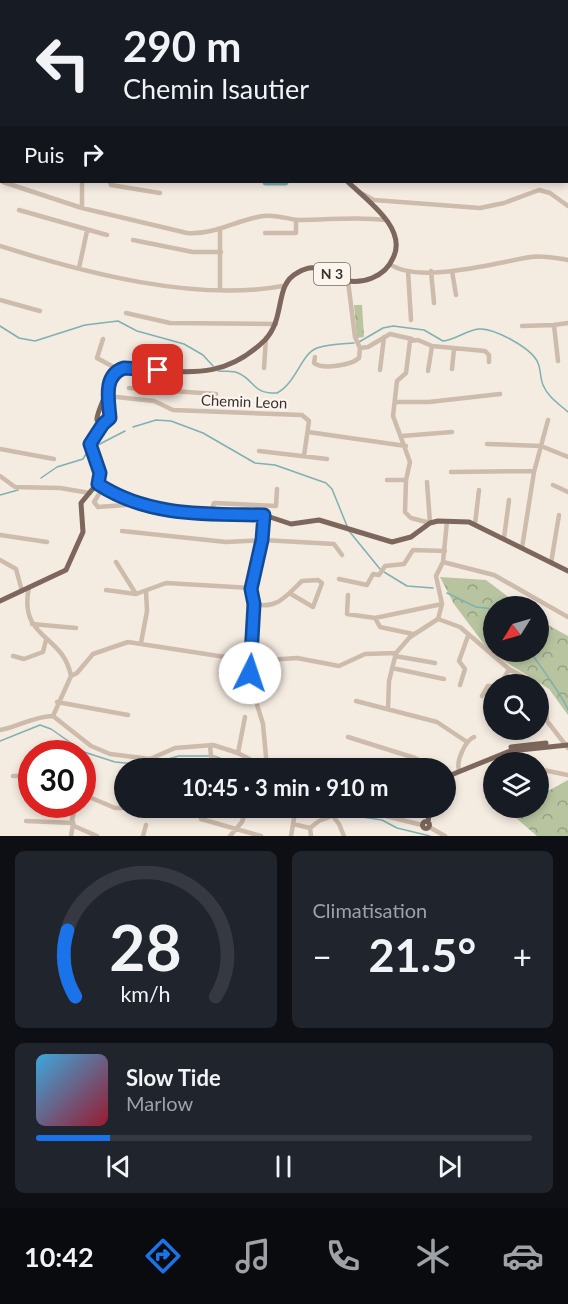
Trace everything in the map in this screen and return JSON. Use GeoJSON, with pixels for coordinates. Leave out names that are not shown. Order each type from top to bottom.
{"type":"FeatureCollection","features":[{"type":"Feature","properties":{"kind":"main road"},"geometry":{"type":"LineString","coordinates":[[349,183],[386,220],[396,236],[396,249],[390,264]]}},
{"type":"Feature","properties":{"kind":"main road","name":"N 3"},"geometry":{"type":"LineString","coordinates":[[283,286],[298,272],[313,268],[327,270],[338,278],[348,281],[366,280],[383,271],[390,264]]}},
{"type":"Feature","properties":{"kind":"main road"},"geometry":{"type":"LineString","coordinates":[[101,423],[96,416],[107,397],[112,377],[119,370],[194,373],[213,370],[243,356],[266,339],[276,324],[283,286]]}},
{"type":"Feature","properties":{"kind":"main road"},"geometry":{"type":"LineString","coordinates":[[0,601],[60,575],[69,566],[83,532],[80,507],[98,484],[100,473],[91,453],[90,444],[101,423],[110,418],[107,397]]}},
{"type":"Feature","properties":{"kind":"main road"},"geometry":{"type":"LineString","coordinates":[[99,410],[108,411]]}},
{"type":"Feature","properties":{"kind":"main road"},"geometry":{"type":"LineString","coordinates":[[98,484],[111,493],[124,496],[139,504],[171,512],[264,515],[291,524],[319,520],[386,540],[398,541],[411,537],[430,523],[447,521],[475,524],[568,571]]}},
{"type":"Feature","properties":{"kind":"main road"},"geometry":{"type":"LineString","coordinates":[[458,769],[519,745],[566,744]]}},
{"type":"Feature","properties":{"kind":"street"},"geometry":{"type":"LineString","coordinates":[[8,183],[81,208],[187,233],[200,234],[220,230],[267,215],[297,220],[361,217],[386,220]]}},
{"type":"Feature","properties":{"kind":"street"},"geometry":{"type":"LineString","coordinates":[[81,208],[82,183]]}},
{"type":"Feature","properties":{"kind":"street"},"geometry":{"type":"LineString","coordinates":[[110,183],[111,185],[160,193]]}},
{"type":"Feature","properties":{"kind":"street"},"geometry":{"type":"LineString","coordinates":[[359,192],[374,200],[480,208],[504,203],[539,190],[550,193],[568,206]]}},
{"type":"Feature","properties":{"kind":"street"},"geometry":{"type":"LineString","coordinates":[[19,210],[87,231],[108,235]]}},
{"type":"Feature","properties":{"kind":"street"},"geometry":{"type":"LineString","coordinates":[[265,233],[296,233],[297,220]]}},
{"type":"Feature","properties":{"kind":"street"},"geometry":{"type":"LineString","coordinates":[[220,230],[220,289]]}},
{"type":"Feature","properties":{"kind":"street"},"geometry":{"type":"LineString","coordinates":[[79,268],[87,231]]}},
{"type":"Feature","properties":{"kind":"street"},"geometry":{"type":"LineString","coordinates":[[133,240],[193,252],[221,252]]}},
{"type":"Feature","properties":{"kind":"street"},"geometry":{"type":"LineString","coordinates":[[0,246],[79,268],[163,286],[264,290],[283,286]]}},
{"type":"Feature","properties":{"kind":"street"},"geometry":{"type":"LineString","coordinates":[[390,264],[408,271],[452,271],[532,257],[568,260]]}},
{"type":"Feature","properties":{"kind":"street"},"geometry":{"type":"LineString","coordinates":[[408,271],[411,320]]}},
{"type":"Feature","properties":{"kind":"street"},"geometry":{"type":"LineString","coordinates":[[431,271],[434,303]]}},
{"type":"Feature","properties":{"kind":"street"},"geometry":{"type":"LineString","coordinates":[[452,271],[456,295]]}},
{"type":"Feature","properties":{"kind":"street"},"geometry":{"type":"LineString","coordinates":[[315,357],[314,363],[319,367],[354,362],[359,358],[348,281]]}},
{"type":"Feature","properties":{"kind":"street"},"geometry":{"type":"LineString","coordinates":[[0,300],[40,311]]}},
{"type":"Feature","properties":{"kind":"street"},"geometry":{"type":"LineString","coordinates":[[126,313],[170,323],[276,324]]}},
{"type":"Feature","properties":{"kind":"street"},"geometry":{"type":"LineString","coordinates":[[522,326],[568,323]]}},
{"type":"Feature","properties":{"kind":"street"},"geometry":{"type":"LineString","coordinates":[[554,325],[558,361]]}},
{"type":"Feature","properties":{"kind":"street"},"geometry":{"type":"LineString","coordinates":[[358,346],[368,347],[394,334],[432,346],[485,351],[489,355],[489,362]]}},
{"type":"Feature","properties":{"kind":"street"},"geometry":{"type":"LineString","coordinates":[[381,370],[384,337]]}},
{"type":"Feature","properties":{"kind":"street"},"geometry":{"type":"LineString","coordinates":[[103,339],[97,358],[119,370]]}},
{"type":"Feature","properties":{"kind":"street"},"geometry":{"type":"LineString","coordinates":[[264,368],[266,339]]}},
{"type":"Feature","properties":{"kind":"street"},"geometry":{"type":"LineString","coordinates":[[412,339],[406,373],[397,381],[393,416],[410,462],[406,480],[405,512],[408,516],[430,523],[427,482]]}},
{"type":"Feature","properties":{"kind":"street"},"geometry":{"type":"LineString","coordinates":[[429,371],[432,346]]}},
{"type":"Feature","properties":{"kind":"street"},"geometry":{"type":"LineString","coordinates":[[452,369],[454,349]]}},
{"type":"Feature","properties":{"kind":"street"},"geometry":{"type":"LineString","coordinates":[[157,390],[158,370]]}},
{"type":"Feature","properties":{"kind":"street"},"geometry":{"type":"LineString","coordinates":[[129,388],[216,394]]}},
{"type":"Feature","properties":{"kind":"street"},"geometry":{"type":"LineString","coordinates":[[395,402],[429,402],[500,394]]}},
{"type":"Feature","properties":{"kind":"street","name":"Chemin Leon"},"geometry":{"type":"LineString","coordinates":[[107,397],[154,401],[173,411],[302,415],[309,422],[308,432]]}},
{"type":"Feature","properties":{"kind":"street"},"geometry":{"type":"LineString","coordinates":[[522,548],[534,471],[548,420]]}},
{"type":"Feature","properties":{"kind":"street"},"geometry":{"type":"LineString","coordinates":[[304,456],[308,432],[406,446]]}},
{"type":"Feature","properties":{"kind":"street"},"geometry":{"type":"LineString","coordinates":[[402,436],[452,432]]}},
{"type":"Feature","properties":{"kind":"street"},"geometry":{"type":"LineString","coordinates":[[488,444],[541,446],[568,458]]}},
{"type":"Feature","properties":{"kind":"street"},"geometry":{"type":"LineString","coordinates":[[0,449],[54,459]]}},
{"type":"Feature","properties":{"kind":"street"},"geometry":{"type":"LineString","coordinates":[[259,451],[327,459]]}},
{"type":"Feature","properties":{"kind":"street"},"geometry":{"type":"LineString","coordinates":[[451,472],[534,471]]}},
{"type":"Feature","properties":{"kind":"street"},"geometry":{"type":"LineString","coordinates":[[0,476],[15,487],[60,488],[90,493]]}},
{"type":"Feature","properties":{"kind":"street"},"geometry":{"type":"LineString","coordinates":[[387,480],[406,480]]}},
{"type":"Feature","properties":{"kind":"street"},"geometry":{"type":"LineString","coordinates":[[553,485],[568,492]]}},
{"type":"Feature","properties":{"kind":"street"},"geometry":{"type":"LineString","coordinates":[[210,515],[214,503],[276,506],[277,489]]}},
{"type":"Feature","properties":{"kind":"street"},"geometry":{"type":"LineString","coordinates":[[475,524],[479,490]]}},
{"type":"Feature","properties":{"kind":"street"},"geometry":{"type":"LineString","coordinates":[[99,494],[94,502],[98,507],[139,504]]}},
{"type":"Feature","properties":{"kind":"street"},"geometry":{"type":"LineString","coordinates":[[504,538],[509,500]]}},
{"type":"Feature","properties":{"kind":"street"},"geometry":{"type":"LineString","coordinates":[[264,515],[262,540],[251,588],[254,604],[250,682],[263,724],[265,758]]}},
{"type":"Feature","properties":{"kind":"street"},"geometry":{"type":"LineString","coordinates":[[551,563],[559,515]]}},
{"type":"Feature","properties":{"kind":"street"},"geometry":{"type":"LineString","coordinates":[[388,709],[388,681],[395,655],[414,634],[438,619],[442,604],[436,576],[443,562],[447,521]]}},
{"type":"Feature","properties":{"kind":"street"},"geometry":{"type":"LineString","coordinates":[[122,531],[226,542],[262,540],[334,544],[342,555]]}},
{"type":"Feature","properties":{"kind":"street"},"geometry":{"type":"LineString","coordinates":[[0,535],[47,542]]}},
{"type":"Feature","properties":{"kind":"street"},"geometry":{"type":"LineString","coordinates":[[339,579],[367,585],[373,574],[379,575],[382,570],[404,564],[415,549],[445,551]]}},
{"type":"Feature","properties":{"kind":"street"},"geometry":{"type":"LineString","coordinates":[[0,560],[16,569],[22,591]]}},
{"type":"Feature","properties":{"kind":"street"},"geometry":{"type":"LineString","coordinates":[[116,562],[136,594]]}},
{"type":"Feature","properties":{"kind":"street"},"geometry":{"type":"LineString","coordinates":[[443,562],[494,575],[568,617]]}},
{"type":"Feature","properties":{"kind":"street"},"geometry":{"type":"LineString","coordinates":[[254,604],[270,605],[291,594],[302,581],[319,580],[322,583],[315,606],[291,594]]}},
{"type":"Feature","properties":{"kind":"street"},"geometry":{"type":"LineString","coordinates":[[106,590],[136,594],[166,583],[251,588]]}},
{"type":"Feature","properties":{"kind":"street"},"geometry":{"type":"LineString","coordinates":[[29,587],[27,599],[32,624],[62,653],[71,676]]}},
{"type":"Feature","properties":{"kind":"street"},"geometry":{"type":"LineString","coordinates":[[141,643],[147,612],[146,591]]}},
{"type":"Feature","properties":{"kind":"street"},"geometry":{"type":"LineString","coordinates":[[348,595],[347,614],[375,618],[442,604]]}},
{"type":"Feature","properties":{"kind":"street"},"geometry":{"type":"LineString","coordinates":[[375,618],[380,627],[414,634]]}},
{"type":"Feature","properties":{"kind":"street"},"geometry":{"type":"LineString","coordinates":[[438,619],[460,627],[468,636],[518,674]]}},
{"type":"Feature","properties":{"kind":"street"},"geometry":{"type":"LineString","coordinates":[[32,624],[76,628]]}},
{"type":"Feature","properties":{"kind":"street"},"geometry":{"type":"LineString","coordinates":[[460,685],[465,669],[459,661],[468,636]]}},
{"type":"Feature","properties":{"kind":"street"},"geometry":{"type":"LineString","coordinates":[[13,656],[24,659],[43,652],[46,640]]}},
{"type":"Feature","properties":{"kind":"street"},"geometry":{"type":"LineString","coordinates":[[53,716],[57,702],[71,676],[93,654],[106,647],[124,642],[251,661],[297,658],[341,666],[365,654],[395,655],[435,663]]}},
{"type":"Feature","properties":{"kind":"street"},"geometry":{"type":"LineString","coordinates":[[392,668],[444,679]]}},
{"type":"Feature","properties":{"kind":"street"},"geometry":{"type":"LineString","coordinates":[[506,674],[509,669]]}},
{"type":"Feature","properties":{"kind":"street"},"geometry":{"type":"LineString","coordinates":[[356,701],[436,722],[467,742]]}},
{"type":"Feature","properties":{"kind":"street"},"geometry":{"type":"LineString","coordinates":[[57,702],[128,715]]}},
{"type":"Feature","properties":{"kind":"street"},"geometry":{"type":"LineString","coordinates":[[0,730],[20,726],[38,717],[53,716],[91,746],[118,755],[150,759],[174,748],[210,745],[247,758]]}},
{"type":"Feature","properties":{"kind":"street"},"geometry":{"type":"LineString","coordinates":[[238,753],[245,717]]}},
{"type":"Feature","properties":{"kind":"street"},"geometry":{"type":"LineString","coordinates":[[549,723],[566,744]]}},
{"type":"Feature","properties":{"kind":"street"},"geometry":{"type":"LineString","coordinates":[[348,737],[413,758]]}},
{"type":"Feature","properties":{"kind":"street"},"geometry":{"type":"LineString","coordinates":[[458,769],[467,742],[474,737]]}},
{"type":"Feature","properties":{"kind":"street"},"geometry":{"type":"LineString","coordinates":[[210,745],[213,758]]}},
{"type":"Feature","properties":{"kind":"street"},"geometry":{"type":"LineString","coordinates":[[549,771],[568,775]]}},
{"type":"Feature","properties":{"kind":"street"},"geometry":{"type":"LineString","coordinates":[[13,776],[18,776]]}},
{"type":"Feature","properties":{"kind":"street"},"geometry":{"type":"LineString","coordinates":[[96,800],[114,808]]}},
{"type":"Feature","properties":{"kind":"street"},"geometry":{"type":"LineString","coordinates":[[71,836],[74,818]]}},
{"type":"Feature","properties":{"kind":"street"},"geometry":{"type":"LineString","coordinates":[[230,836],[237,829],[242,818]]}},
{"type":"Feature","properties":{"kind":"street"},"geometry":{"type":"LineString","coordinates":[[291,836],[294,818]]}},
{"type":"Feature","properties":{"kind":"street"},"geometry":{"type":"LineString","coordinates":[[310,828],[327,818]]}},
{"type":"Feature","properties":{"kind":"street"},"geometry":{"type":"LineString","coordinates":[[334,818],[344,836]]}},
{"type":"Feature","properties":{"kind":"street"},"geometry":{"type":"LineString","coordinates":[[393,818],[445,836]]}},
{"type":"Feature","properties":{"kind":"street"},"geometry":{"type":"LineString","coordinates":[[201,819],[237,829],[249,835],[261,836]]}},
{"type":"Feature","properties":{"kind":"street"},"geometry":{"type":"LineString","coordinates":[[26,821],[73,824],[97,836]]}},
{"type":"Feature","properties":{"kind":"street"},"geometry":{"type":"LineString","coordinates":[[293,824],[310,828]]}},
{"type":"Feature","properties":{"kind":"street"},"geometry":{"type":"LineString","coordinates":[[143,836],[146,825]]}},
{"type":"Feature","properties":{"kind":"street"},"geometry":{"type":"LineString","coordinates":[[310,828],[311,836]]}},
{"type":"Feature","properties":{"kind":"green space"},"geometry":{"type":"Polygon","coordinates":[[[354,305],[362,305],[364,337],[357,338],[354,305]]]}},
{"type":"Feature","properties":{"kind":"green space"},"geometry":{"type":"Polygon","coordinates":[[[440,577],[486,580],[507,596],[483,596],[483,643],[454,604],[440,577]]]}},
{"type":"Feature","properties":{"kind":"green space"},"geometry":{"type":"Polygon","coordinates":[[[549,626],[568,636],[568,715],[549,689],[549,674],[525,674],[506,662],[549,662],[549,626]]]}},
{"type":"Feature","properties":{"kind":"green space"},"geometry":{"type":"Polygon","coordinates":[[[568,780],[568,836],[537,836],[516,818],[549,818],[549,790],[568,780]]]}},
{"type":"Feature","properties":{"kind":"waterway"},"geometry":{"type":"LineString","coordinates":[[0,326],[19,338],[35,341],[85,325],[118,321],[137,331],[184,344],[203,355],[213,366]]}},
{"type":"Feature","properties":{"kind":"waterway"},"geometry":{"type":"LineString","coordinates":[[359,342],[383,328],[393,326],[424,330],[443,341],[479,329],[494,332],[521,345],[534,357],[539,366],[545,389],[568,412]]}},
{"type":"Feature","properties":{"kind":"waterway"},"geometry":{"type":"LineString","coordinates":[[218,371],[236,372],[258,389],[277,393],[284,388],[312,351],[326,346],[354,343]]}},
{"type":"Feature","properties":{"kind":"waterway"},"geometry":{"type":"LineString","coordinates":[[133,427],[156,420],[171,421],[203,433],[255,463],[275,465],[326,483],[332,489],[347,526]]}},
{"type":"Feature","properties":{"kind":"waterway"},"geometry":{"type":"LineString","coordinates":[[94,447],[125,431]]}},
{"type":"Feature","properties":{"kind":"waterway"},"geometry":{"type":"LineString","coordinates":[[41,478],[57,467],[83,459],[89,449]]}},
{"type":"Feature","properties":{"kind":"waterway"},"geometry":{"type":"LineString","coordinates":[[0,495],[18,490]]}},
{"type":"Feature","properties":{"kind":"waterway"},"geometry":{"type":"LineString","coordinates":[[349,531],[380,569]]}},
{"type":"Feature","properties":{"kind":"waterway"},"geometry":{"type":"LineString","coordinates":[[384,572],[407,586],[433,588]]}},
{"type":"Feature","properties":{"kind":"waterway"},"geometry":{"type":"LineString","coordinates":[[447,593],[476,607],[483,608]]}},
{"type":"Feature","properties":{"kind":"waterway"},"geometry":{"type":"LineString","coordinates":[[537,662],[568,710]]}},
{"type":"Feature","properties":{"kind":"waterway"},"geometry":{"type":"LineString","coordinates":[[0,741],[40,725],[51,729],[84,752],[115,762],[146,765],[179,756],[210,756]]}},
{"type":"Feature","properties":{"kind":"waterway"},"geometry":{"type":"LineString","coordinates":[[214,756],[219,758]]}},
{"type":"Feature","properties":{"kind":"waterway"},"geometry":{"type":"LineString","coordinates":[[369,818],[382,820],[397,828],[430,836]]}},
{"type":"Feature","properties":{"kind":"route"},"geometry":{"type":"LineString","coordinates":[[158,370],[124,368],[112,377],[106,398],[110,418],[103,424],[90,444],[100,473],[98,484],[111,493],[120,494],[139,504],[171,512],[264,515],[262,540],[251,589],[254,604],[250,673]]}}]}
